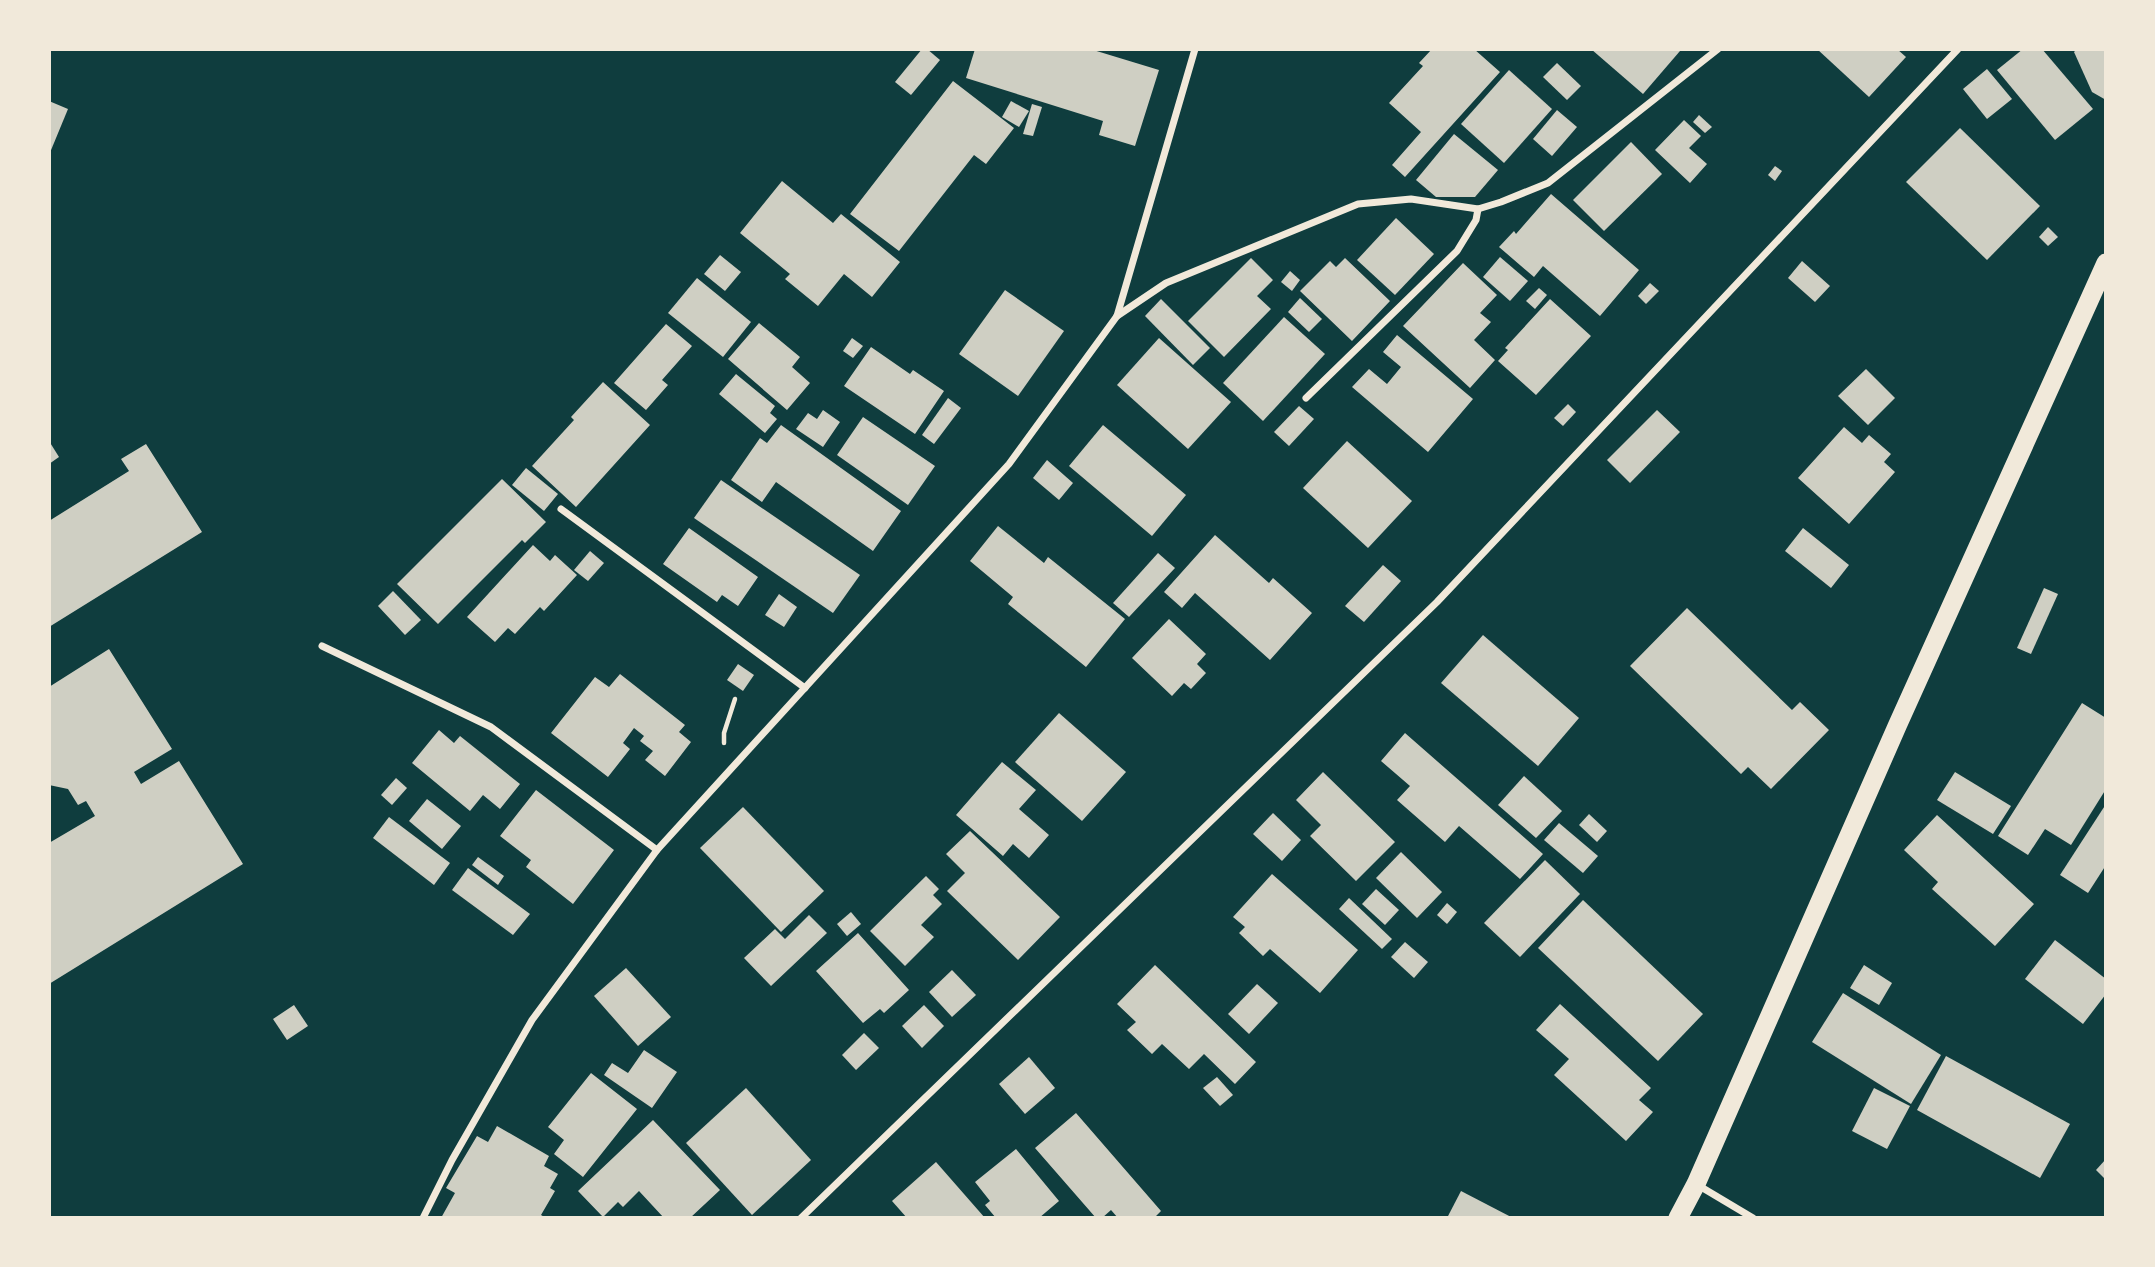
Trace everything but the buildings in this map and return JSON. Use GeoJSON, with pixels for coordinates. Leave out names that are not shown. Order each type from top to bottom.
{"type":"FeatureCollection","features":[{"type":"Feature","properties":{"kind":"highway"},"geometry":{"type":"LineString","coordinates":[[1678,1218],[1696,1184],[1898,724],[2106,263]]}},
{"type":"Feature","properties":{"kind":"street"},"geometry":{"type":"LineString","coordinates":[[423,1218],[452,1160],[532,1020],[657,850],[1009,464],[1116,316],[1195,49]]}},
{"type":"Feature","properties":{"kind":"street"},"geometry":{"type":"LineString","coordinates":[[1116,316],[1166,283],[1358,204],[1411,199],[1478,209],[1548,183],[1718,49]]}},
{"type":"Feature","properties":{"kind":"street"},"geometry":{"type":"LineString","coordinates":[[801,1218],[1437,602],[1958,49]]}},
{"type":"Feature","properties":{"kind":"street"},"geometry":{"type":"LineString","coordinates":[[1306,398],[1457,251],[1476,220],[1478,209]]}},
{"type":"Feature","properties":{"kind":"street"},"geometry":{"type":"LineString","coordinates":[[561,509],[805,688]]}},
{"type":"Feature","properties":{"kind":"street"},"geometry":{"type":"LineString","coordinates":[[322,646],[491,727],[657,850]]}},
{"type":"Feature","properties":{"kind":"street"},"geometry":{"type":"LineString","coordinates":[[1696,1184],[1753,1218]]}}]}
